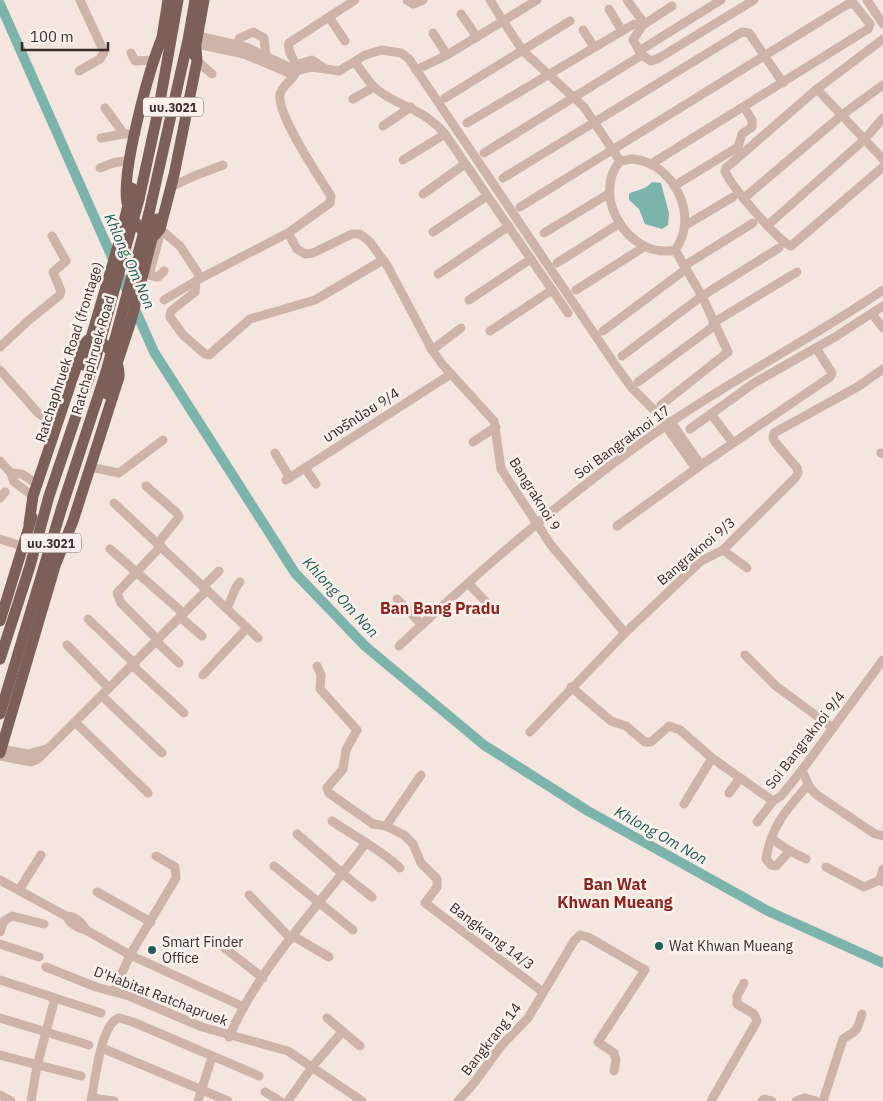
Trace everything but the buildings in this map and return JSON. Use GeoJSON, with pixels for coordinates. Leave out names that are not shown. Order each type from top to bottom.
{"type":"FeatureCollection","features":[{"type":"Feature","properties":{"kind":"main road","name":"Ratchaphruek Road (frontage)"},"geometry":{"type":"LineString","coordinates":[[0,621],[29,524],[83,365],[120,239],[132,188],[168,0]]}},
{"type":"Feature","properties":{"kind":"main road","name":"Ratchaphruek Road"},"geometry":{"type":"LineString","coordinates":[[0,659],[48,496],[96,357],[139,199],[159,107],[178,0]]}},
{"type":"Feature","properties":{"kind":"main road","name":"Ratchaphruek Road"},"geometry":{"type":"LineString","coordinates":[[0,714],[26,625],[106,372],[157,223],[195,0]]}},
{"type":"Feature","properties":{"kind":"main road","name":"นบ.3021"},"geometry":{"type":"LineString","coordinates":[[0,753],[57,561],[68,516],[131,321],[157,223],[197,43],[204,0]]}},
{"type":"Feature","properties":{"kind":"main road"},"geometry":{"type":"LineString","coordinates":[[162,38],[152,60],[130,134],[130,160],[126,188],[130,213],[138,226],[147,235],[155,235],[157,223],[171,187],[197,61],[197,43]]}},
{"type":"Feature","properties":{"kind":"main road"},"geometry":{"type":"LineString","coordinates":[[29,524],[33,496],[84,344],[88,340],[97,338],[115,358],[119,377],[73,521],[57,561]]}},
{"type":"Feature","properties":{"kind":"main road"},"geometry":{"type":"LineString","coordinates":[[0,645],[12,621]]}},
{"type":"Feature","properties":{"kind":"main road"},"geometry":{"type":"LineString","coordinates":[[17,693],[26,625]]}},
{"type":"Feature","properties":{"kind":"street"},"geometry":{"type":"LineString","coordinates":[[79,71],[104,54],[80,0]]}},
{"type":"Feature","properties":{"kind":"street"},"geometry":{"type":"LineString","coordinates":[[296,69],[288,50],[289,43],[355,0]]}},
{"type":"Feature","properties":{"kind":"street"},"geometry":{"type":"LineString","coordinates":[[407,0],[413,4],[423,0]]}},
{"type":"Feature","properties":{"kind":"street"},"geometry":{"type":"LineString","coordinates":[[490,0],[523,51],[573,97],[596,122],[620,161]]}},
{"type":"Feature","properties":{"kind":"street"},"geometry":{"type":"LineString","coordinates":[[627,0],[639,25]]}},
{"type":"Feature","properties":{"kind":"street"},"geometry":{"type":"LineString","coordinates":[[484,152],[573,97],[722,0]]}},
{"type":"Feature","properties":{"kind":"street"},"geometry":{"type":"LineString","coordinates":[[639,25],[633,37],[641,53],[648,60],[659,58],[754,0]]}},
{"type":"Feature","properties":{"kind":"street"},"geometry":{"type":"LineString","coordinates":[[867,0],[883,24]]}},
{"type":"Feature","properties":{"kind":"street"},"geometry":{"type":"LineString","coordinates":[[418,72],[433,66],[437,60],[533,1]]}},
{"type":"Feature","properties":{"kind":"street"},"geometry":{"type":"LineString","coordinates":[[520,207],[851,2],[870,24],[868,29],[652,164]]}},
{"type":"Feature","properties":{"kind":"street"},"geometry":{"type":"LineString","coordinates":[[466,123],[622,30],[639,25],[672,6]]}},
{"type":"Feature","properties":{"kind":"street"},"geometry":{"type":"LineString","coordinates":[[609,10],[622,30]]}},
{"type":"Feature","properties":{"kind":"street"},"geometry":{"type":"LineString","coordinates":[[461,14],[477,37]]}},
{"type":"Feature","properties":{"kind":"street"},"geometry":{"type":"LineString","coordinates":[[329,17],[345,41]]}},
{"type":"Feature","properties":{"kind":"street"},"geometry":{"type":"LineString","coordinates":[[445,98],[570,21]]}},
{"type":"Feature","properties":{"kind":"street"},"geometry":{"type":"LineString","coordinates":[[583,30],[594,47]]}},
{"type":"Feature","properties":{"kind":"street"},"geometry":{"type":"LineString","coordinates":[[234,48],[244,35],[250,32],[257,32],[264,38],[266,56]]}},
{"type":"Feature","properties":{"kind":"street"},"geometry":{"type":"LineString","coordinates":[[503,178],[742,32],[749,33],[783,83]]}},
{"type":"Feature","properties":{"kind":"street"},"geometry":{"type":"LineString","coordinates":[[433,33],[447,55]]}},
{"type":"Feature","properties":{"kind":"street"},"geometry":{"type":"LineString","coordinates":[[883,39],[817,89],[726,168],[726,174],[768,226],[791,246],[883,167]]}},
{"type":"Feature","properties":{"kind":"street"},"geometry":{"type":"LineString","coordinates":[[197,43],[234,48],[266,56],[284,66],[296,69]]}},
{"type":"Feature","properties":{"kind":"street"},"geometry":{"type":"LineString","coordinates":[[234,48],[282,72],[304,68],[324,68],[339,71],[372,52],[391,50],[401,53],[418,72],[618,369],[632,388],[668,425],[698,467]]}},
{"type":"Feature","properties":{"kind":"street"},"geometry":{"type":"LineString","coordinates":[[131,53],[134,61],[152,60]]}},
{"type":"Feature","properties":{"kind":"street"},"geometry":{"type":"LineString","coordinates":[[197,61],[212,74]]}},
{"type":"Feature","properties":{"kind":"street"},"geometry":{"type":"LineString","coordinates":[[355,62],[374,86],[433,120],[445,134],[568,312]]}},
{"type":"Feature","properties":{"kind":"street"},"geometry":{"type":"LineString","coordinates":[[164,300],[288,233],[328,204],[332,199],[281,108],[282,88],[296,69]]}},
{"type":"Feature","properties":{"kind":"street"},"geometry":{"type":"LineString","coordinates":[[744,198],[842,115],[883,85]]}},
{"type":"Feature","properties":{"kind":"street"},"geometry":{"type":"LineString","coordinates":[[353,99],[374,86]]}},
{"type":"Feature","properties":{"kind":"street"},"geometry":{"type":"LineString","coordinates":[[817,89],[883,159]]}},
{"type":"Feature","properties":{"kind":"street"},"geometry":{"type":"LineString","coordinates":[[384,126],[411,107]]}},
{"type":"Feature","properties":{"kind":"street"},"geometry":{"type":"LineString","coordinates":[[675,188],[738,147],[742,134],[752,127],[752,120],[744,107]]}},
{"type":"Feature","properties":{"kind":"street"},"geometry":{"type":"LineString","coordinates":[[105,108],[130,134]]}},
{"type":"Feature","properties":{"kind":"street"},"geometry":{"type":"LineString","coordinates":[[768,226],[864,140],[883,118]]}},
{"type":"Feature","properties":{"kind":"street"},"geometry":{"type":"LineString","coordinates":[[101,138],[130,134]]}},
{"type":"Feature","properties":{"kind":"street"},"geometry":{"type":"LineString","coordinates":[[402,160],[445,134]]}},
{"type":"Feature","properties":{"kind":"street"},"geometry":{"type":"LineString","coordinates":[[100,168],[130,160]]}},
{"type":"Feature","properties":{"kind":"street"},"geometry":{"type":"LineString","coordinates":[[639,160],[652,164],[675,188],[685,212],[686,225],[681,242],[675,250],[658,252],[644,247],[629,235],[620,223],[610,193],[612,174],[620,161],[639,160]]}},
{"type":"Feature","properties":{"kind":"street"},"geometry":{"type":"LineString","coordinates":[[423,194],[465,164]]}},
{"type":"Feature","properties":{"kind":"street"},"geometry":{"type":"LineString","coordinates":[[171,187],[223,165]]}},
{"type":"Feature","properties":{"kind":"street"},"geometry":{"type":"LineString","coordinates":[[544,234],[610,193]]}},
{"type":"Feature","properties":{"kind":"street"},"geometry":{"type":"LineString","coordinates":[[433,232],[487,196]]}},
{"type":"Feature","properties":{"kind":"street"},"geometry":{"type":"LineString","coordinates":[[686,225],[732,197]]}},
{"type":"Feature","properties":{"kind":"street"},"geometry":{"type":"LineString","coordinates":[[157,223],[149,275],[158,277],[164,272]]}},
{"type":"Feature","properties":{"kind":"street"},"geometry":{"type":"LineString","coordinates":[[157,223],[180,246],[199,280],[195,292],[171,311],[170,317],[183,334],[205,354],[209,355],[242,323],[315,300],[383,260]]}},
{"type":"Feature","properties":{"kind":"street"},"geometry":{"type":"LineString","coordinates":[[557,263],[620,223]]}},
{"type":"Feature","properties":{"kind":"street"},"geometry":{"type":"LineString","coordinates":[[603,331],[685,267],[753,223]]}},
{"type":"Feature","properties":{"kind":"street"},"geometry":{"type":"LineString","coordinates":[[438,274],[509,226]]}},
{"type":"Feature","properties":{"kind":"street"},"geometry":{"type":"LineString","coordinates":[[288,233],[297,249],[305,254],[313,253],[352,234],[360,234],[370,242],[383,260],[432,350],[494,421],[496,427],[473,442]]}},
{"type":"Feature","properties":{"kind":"street"},"geometry":{"type":"LineString","coordinates":[[0,348],[29,320],[60,295],[61,291],[54,272],[66,261],[52,236]]}},
{"type":"Feature","properties":{"kind":"street"},"geometry":{"type":"LineString","coordinates":[[576,290],[644,247]]}},
{"type":"Feature","properties":{"kind":"street"},"geometry":{"type":"LineString","coordinates":[[622,356],[702,296],[779,248]]}},
{"type":"Feature","properties":{"kind":"street"},"geometry":{"type":"LineString","coordinates":[[661,405],[727,355],[728,349],[714,324],[702,296],[675,250]]}},
{"type":"Feature","properties":{"kind":"street"},"geometry":{"type":"LineString","coordinates":[[469,300],[531,259]]}},
{"type":"Feature","properties":{"kind":"street"},"geometry":{"type":"LineString","coordinates":[[638,382],[714,324],[797,272]]}},
{"type":"Feature","properties":{"kind":"street"},"geometry":{"type":"LineString","coordinates":[[490,332],[552,290]]}},
{"type":"Feature","properties":{"kind":"street","name":"Soi Bangraknoi 17"},"geometry":{"type":"LineString","coordinates":[[400,646],[537,523],[668,425],[744,374],[811,338],[883,290]]}},
{"type":"Feature","properties":{"kind":"street"},"geometry":{"type":"LineString","coordinates":[[690,429],[754,383],[873,315],[883,306]]}},
{"type":"Feature","properties":{"kind":"street"},"geometry":{"type":"LineString","coordinates":[[873,315],[883,328]]}},
{"type":"Feature","properties":{"kind":"street"},"geometry":{"type":"LineString","coordinates":[[432,350],[462,328]]}},
{"type":"Feature","properties":{"kind":"street"},"geometry":{"type":"LineString","coordinates":[[617,526],[698,467],[832,375],[816,348]]}},
{"type":"Feature","properties":{"kind":"street","name":"Bangraknoi 9/3"},"geometry":{"type":"LineString","coordinates":[[530,732],[571,687],[625,633],[701,561],[723,550],[798,473],[797,468],[775,442],[773,438],[774,433],[859,386],[883,369]]}},
{"type":"Feature","properties":{"kind":"street"},"geometry":{"type":"LineString","coordinates":[[0,370],[38,413],[56,425]]}},
{"type":"Feature","properties":{"kind":"street","name":"บางรักน้อย 9/4"},"geometry":{"type":"LineString","coordinates":[[275,453],[288,479],[451,374]]}},
{"type":"Feature","properties":{"kind":"street"},"geometry":{"type":"LineString","coordinates":[[712,414],[734,443]]}},
{"type":"Feature","properties":{"kind":"street","name":"Bangraknoi 9"},"geometry":{"type":"LineString","coordinates":[[496,427],[500,469],[556,551],[625,633]]}},
{"type":"Feature","properties":{"kind":"street"},"geometry":{"type":"LineString","coordinates":[[90,467],[119,473],[163,440]]}},
{"type":"Feature","properties":{"kind":"street"},"geometry":{"type":"LineString","coordinates":[[0,461],[11,473],[14,482],[33,496]]}},
{"type":"Feature","properties":{"kind":"street"},"geometry":{"type":"LineString","coordinates":[[305,468],[316,484]]}},
{"type":"Feature","properties":{"kind":"street"},"geometry":{"type":"LineString","coordinates":[[11,473],[22,474],[37,484]]}},
{"type":"Feature","properties":{"kind":"street"},"geometry":{"type":"LineString","coordinates":[[146,486],[177,513],[178,518],[136,573],[116,593],[117,598],[179,663]]}},
{"type":"Feature","properties":{"kind":"street"},"geometry":{"type":"LineString","coordinates":[[114,503],[258,638]]}},
{"type":"Feature","properties":{"kind":"street"},"geometry":{"type":"LineString","coordinates":[[0,539],[22,546]]}},
{"type":"Feature","properties":{"kind":"street"},"geometry":{"type":"LineString","coordinates":[[110,549],[202,636]]}},
{"type":"Feature","properties":{"kind":"street"},"geometry":{"type":"LineString","coordinates":[[723,550],[747,568]]}},
{"type":"Feature","properties":{"kind":"street"},"geometry":{"type":"LineString","coordinates":[[0,753],[28,754],[48,748],[158,641],[219,571]]}},
{"type":"Feature","properties":{"kind":"street"},"geometry":{"type":"LineString","coordinates":[[226,608],[233,599],[234,589],[240,582]]}},
{"type":"Feature","properties":{"kind":"street"},"geometry":{"type":"LineString","coordinates":[[469,584],[488,605]]}},
{"type":"Feature","properties":{"kind":"street"},"geometry":{"type":"LineString","coordinates":[[397,599],[422,625]]}},
{"type":"Feature","properties":{"kind":"street"},"geometry":{"type":"LineString","coordinates":[[88,620],[184,713]]}},
{"type":"Feature","properties":{"kind":"street"},"geometry":{"type":"LineString","coordinates":[[203,676],[247,628]]}},
{"type":"Feature","properties":{"kind":"street"},"geometry":{"type":"LineString","coordinates":[[67,645],[109,688]]}},
{"type":"Feature","properties":{"kind":"street"},"geometry":{"type":"LineString","coordinates":[[745,655],[776,686],[833,728]]}},
{"type":"Feature","properties":{"kind":"street","name":"Soi Bangraknoi 9/4"},"geometry":{"type":"LineString","coordinates":[[571,687],[611,721],[626,726],[645,742],[655,739],[664,728],[669,726],[677,729],[712,758],[773,802],[782,796],[883,660]]}},
{"type":"Feature","properties":{"kind":"street"},"geometry":{"type":"LineString","coordinates":[[316,666],[321,675],[320,688],[357,730],[346,750],[342,769],[327,788],[328,790],[371,823],[386,826],[421,775]]}},
{"type":"Feature","properties":{"kind":"street"},"geometry":{"type":"LineString","coordinates":[[102,696],[162,753]]}},
{"type":"Feature","properties":{"kind":"street"},"geometry":{"type":"LineString","coordinates":[[75,722],[148,793]]}},
{"type":"Feature","properties":{"kind":"street"},"geometry":{"type":"LineString","coordinates":[[684,804],[712,758]]}},
{"type":"Feature","properties":{"kind":"street"},"geometry":{"type":"LineString","coordinates":[[802,770],[808,785],[817,795],[875,834],[883,836]]}},
{"type":"Feature","properties":{"kind":"street"},"geometry":{"type":"LineString","coordinates":[[729,793],[740,778]]}},
{"type":"Feature","properties":{"kind":"street"},"geometry":{"type":"LineString","coordinates":[[790,851],[776,866],[766,859],[782,814],[808,785]]}},
{"type":"Feature","properties":{"kind":"street"},"geometry":{"type":"LineString","coordinates":[[757,822],[773,802]]}},
{"type":"Feature","properties":{"kind":"street"},"geometry":{"type":"LineString","coordinates":[[332,821],[365,844],[380,850],[400,868]]}},
{"type":"Feature","properties":{"kind":"street","name":"Bangkrang 14/3"},"geometry":{"type":"LineString","coordinates":[[386,826],[404,835],[413,844],[422,863],[437,879],[437,887],[425,903],[543,992]]}},
{"type":"Feature","properties":{"kind":"street"},"geometry":{"type":"LineString","coordinates":[[297,834],[372,897]]}},
{"type":"Feature","properties":{"kind":"street"},"geometry":{"type":"LineString","coordinates":[[772,838],[806,860]]}},
{"type":"Feature","properties":{"kind":"street"},"geometry":{"type":"LineString","coordinates":[[244,1007],[292,938],[365,844]]}},
{"type":"Feature","properties":{"kind":"street"},"geometry":{"type":"LineString","coordinates":[[19,890],[41,855]]}},
{"type":"Feature","properties":{"kind":"street"},"geometry":{"type":"LineString","coordinates":[[114,991],[130,955],[176,878],[175,867],[156,856]]}},
{"type":"Feature","properties":{"kind":"street"},"geometry":{"type":"LineString","coordinates":[[274,866],[353,930]]}},
{"type":"Feature","properties":{"kind":"street"},"geometry":{"type":"LineString","coordinates":[[826,867],[864,887],[882,881],[883,869]]}},
{"type":"Feature","properties":{"kind":"street","name":"D'Habitat Ratchapruek"},"geometry":{"type":"LineString","coordinates":[[0,880],[66,916],[68,921],[130,955],[244,1007],[229,1037],[114,991],[96,987],[46,967]]}},
{"type":"Feature","properties":{"kind":"street"},"geometry":{"type":"LineString","coordinates":[[97,892],[151,922]]}},
{"type":"Feature","properties":{"kind":"street"},"geometry":{"type":"LineString","coordinates":[[249,895],[292,938],[329,957]]}},
{"type":"Feature","properties":{"kind":"street"},"geometry":{"type":"LineString","coordinates":[[0,932],[4,921],[12,916],[44,924]]}},
{"type":"Feature","properties":{"kind":"street","name":"Bangkrang 14"},"geometry":{"type":"LineString","coordinates":[[458,1101],[474,1083],[501,1046],[528,1018],[574,941],[580,935],[588,937],[645,970],[598,1042],[614,1052],[616,1060],[614,1071]]}},
{"type":"Feature","properties":{"kind":"street"},"geometry":{"type":"LineString","coordinates":[[213,939],[263,978]]}},
{"type":"Feature","properties":{"kind":"street"},"geometry":{"type":"LineString","coordinates":[[0,944],[39,957]]}},
{"type":"Feature","properties":{"kind":"street"},"geometry":{"type":"LineString","coordinates":[[0,980],[101,1012]]}},
{"type":"Feature","properties":{"kind":"street"},"geometry":{"type":"LineString","coordinates":[[711,1101],[757,1021],[754,1014],[737,1004],[737,996],[744,982]]}},
{"type":"Feature","properties":{"kind":"street"},"geometry":{"type":"LineString","coordinates":[[31,1101],[37,1066],[55,998]]}},
{"type":"Feature","properties":{"kind":"street"},"geometry":{"type":"LineString","coordinates":[[824,1101],[843,1039],[852,1035],[857,1030],[862,1014]]}},
{"type":"Feature","properties":{"kind":"street"},"geometry":{"type":"LineString","coordinates":[[0,1018],[45,1033],[89,1044]]}},
{"type":"Feature","properties":{"kind":"street"},"geometry":{"type":"LineString","coordinates":[[114,1101],[92,1099],[102,1048],[111,1023],[119,1018],[133,1022],[259,1076]]}},
{"type":"Feature","properties":{"kind":"street"},"geometry":{"type":"LineString","coordinates":[[327,1018],[360,1046]]}},
{"type":"Feature","properties":{"kind":"street"},"geometry":{"type":"LineString","coordinates":[[288,1101],[312,1067],[342,1032]]}},
{"type":"Feature","properties":{"kind":"street"},"geometry":{"type":"LineString","coordinates":[[229,1037],[274,1046],[288,1051],[362,1101]]}},
{"type":"Feature","properties":{"kind":"street"},"geometry":{"type":"LineString","coordinates":[[102,1048],[228,1101]]}},
{"type":"Feature","properties":{"kind":"street"},"geometry":{"type":"LineString","coordinates":[[0,1055],[81,1076]]}},
{"type":"Feature","properties":{"kind":"street"},"geometry":{"type":"LineString","coordinates":[[198,1101],[212,1057]]}},
{"type":"Feature","properties":{"kind":"street"},"geometry":{"type":"LineString","coordinates":[[265,1092],[280,1101]]}},
{"type":"Feature","properties":{"kind":"street"},"geometry":{"type":"LineString","coordinates":[[0,1095],[11,1101]]}},
{"type":"Feature","properties":{"kind":"street"},"geometry":{"type":"LineString","coordinates":[[796,1101],[805,1098],[816,1101]]}},
{"type":"Feature","properties":{"kind":"street"},"geometry":{"type":"LineString","coordinates":[[762,1101],[764,1099],[772,1101]]}},
{"type":"Feature","properties":{"kind":"water"},"geometry":{"type":"Polygon","coordinates":[[[652,182],[661,183],[669,213],[668,225],[662,229],[645,224],[639,209],[629,200],[629,194],[642,189],[652,182]]]}},
{"type":"Feature","properties":{"kind":"waterway","name":"Khlong Om Non"},"geometry":{"type":"LineString","coordinates":[[0,4],[154,352],[295,573],[365,646],[484,745],[588,811],[768,911],[883,963]]}},
{"type":"Feature","properties":{"kind":"place","name":"Wat Khwan Mueang"},"geometry":{"type":"Point","coordinates":[659,946]}},
{"type":"Feature","properties":{"kind":"place","name":"Smart Finder Office"},"geometry":{"type":"Point","coordinates":[152,950]}},
{"type":"Feature","properties":{"kind":"district","name":"Ban Bang Pradu"},"geometry":{"type":"Point","coordinates":[440,608]}},
{"type":"Feature","properties":{"kind":"district","name":"Ban Wat Khwan Mueang"},"geometry":{"type":"Point","coordinates":[615,893]}}]}
